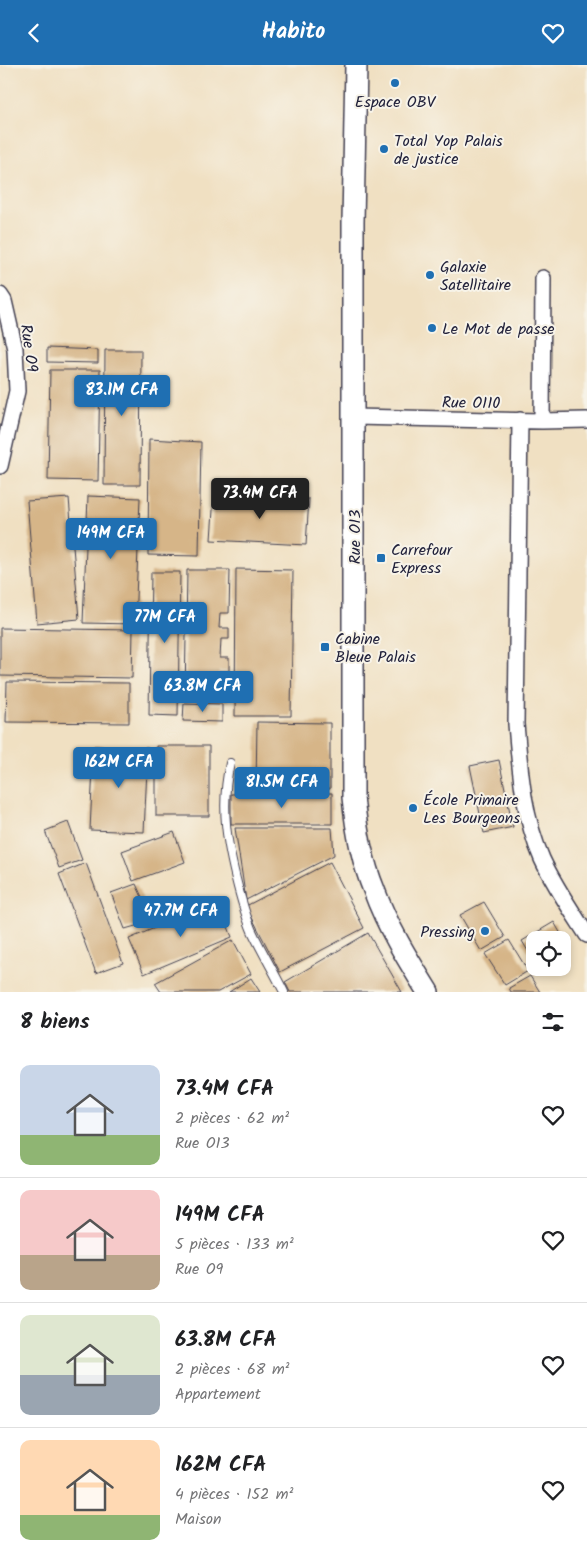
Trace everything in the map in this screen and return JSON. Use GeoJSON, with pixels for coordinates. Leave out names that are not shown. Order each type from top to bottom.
{"type":"FeatureCollection","features":[{"type":"Feature","properties":{"kind":"main road","name":"Rue O13"},"geometry":{"type":"LineString","coordinates":[[356,65],[353,221],[353,797],[356,826],[373,889],[428,992]]}},
{"type":"Feature","properties":{"kind":"street"},"geometry":{"type":"LineString","coordinates":[[542,421],[543,278]]}},
{"type":"Feature","properties":{"kind":"street","name":"Rue O9"},"geometry":{"type":"LineString","coordinates":[[0,295],[4,301],[15,349],[17,391],[0,466]]}},
{"type":"Feature","properties":{"kind":"street","name":"Rue O110"},"geometry":{"type":"LineString","coordinates":[[354,417],[542,421],[587,420]]}},
{"type":"Feature","properties":{"kind":"street"},"geometry":{"type":"LineString","coordinates":[[520,420],[516,724],[519,768],[532,833],[543,860],[587,935]]}},
{"type":"Feature","properties":{"kind":"lane"},"geometry":{"type":"LineString","coordinates":[[230,763],[224,802],[226,831],[234,870],[244,910],[252,930],[284,992]]}},
{"type":"Feature","properties":{"kind":"building"},"geometry":{"type":"Polygon","coordinates":[[[47,348],[98,350],[98,363],[47,362],[47,348]]]}},
{"type":"Feature","properties":{"kind":"building"},"geometry":{"type":"Polygon","coordinates":[[[105,350],[141,350],[140,485],[104,485],[105,350]]]}},
{"type":"Feature","properties":{"kind":"building"},"geometry":{"type":"Polygon","coordinates":[[[50,370],[100,370],[98,481],[48,480],[50,370]]]}},
{"type":"Feature","properties":{"kind":"building"},"geometry":{"type":"Polygon","coordinates":[[[149,439],[201,442],[199,556],[148,555],[149,439]]]}},
{"type":"Feature","properties":{"kind":"building"},"geometry":{"type":"Polygon","coordinates":[[[214,495],[309,499],[306,545],[211,540],[214,495]]]}},
{"type":"Feature","properties":{"kind":"building"},"geometry":{"type":"Polygon","coordinates":[[[88,496],[140,498],[135,624],[83,623],[88,496]]]}},
{"type":"Feature","properties":{"kind":"building"},"geometry":{"type":"Polygon","coordinates":[[[69,498],[79,619],[37,623],[27,501],[69,498]]]}},
{"type":"Feature","properties":{"kind":"building"},"geometry":{"type":"Polygon","coordinates":[[[236,569],[293,570],[291,716],[235,716],[236,569]]]}},
{"type":"Feature","properties":{"kind":"building"},"geometry":{"type":"Polygon","coordinates":[[[187,570],[230,570],[229,613],[220,613],[219,628],[229,628],[229,639],[221,639],[220,658],[229,658],[229,671],[219,671],[219,689],[228,689],[228,701],[185,700],[187,570]]]}},
{"type":"Feature","properties":{"kind":"building"},"geometry":{"type":"Polygon","coordinates":[[[151,572],[180,572],[178,716],[149,715],[151,572]]]}},
{"type":"Feature","properties":{"kind":"building"},"geometry":{"type":"Polygon","coordinates":[[[0,628],[133,630],[132,678],[0,676],[0,628]]]}},
{"type":"Feature","properties":{"kind":"building"},"geometry":{"type":"Polygon","coordinates":[[[7,682],[129,683],[129,723],[6,722],[7,682]]]}},
{"type":"Feature","properties":{"kind":"building"},"geometry":{"type":"Polygon","coordinates":[[[184,703],[222,704],[222,722],[183,721],[184,703]]]}},
{"type":"Feature","properties":{"kind":"building"},"geometry":{"type":"Polygon","coordinates":[[[257,722],[330,723],[330,789],[256,788],[257,722]]]}},
{"type":"Feature","properties":{"kind":"building"},"geometry":{"type":"Polygon","coordinates":[[[94,746],[148,748],[144,832],[90,830],[94,746]]]}},
{"type":"Feature","properties":{"kind":"building"},"geometry":{"type":"Polygon","coordinates":[[[156,746],[209,746],[209,816],[156,816],[156,746]]]}},
{"type":"Feature","properties":{"kind":"building"},"geometry":{"type":"Polygon","coordinates":[[[499,760],[513,827],[484,833],[470,766],[499,760]]]}},
{"type":"Feature","properties":{"kind":"building"},"geometry":{"type":"Polygon","coordinates":[[[332,793],[332,824],[231,824],[231,794],[332,793]]]}},
{"type":"Feature","properties":{"kind":"building"},"geometry":{"type":"Polygon","coordinates":[[[68,822],[82,860],[59,868],[45,831],[68,822]]]}},
{"type":"Feature","properties":{"kind":"building"},"geometry":{"type":"Polygon","coordinates":[[[235,828],[332,828],[334,855],[246,900],[235,828]]]}},
{"type":"Feature","properties":{"kind":"building"},"geometry":{"type":"Polygon","coordinates":[[[174,832],[185,862],[133,881],[122,851],[174,832]]]}},
{"type":"Feature","properties":{"kind":"building"},"geometry":{"type":"Polygon","coordinates":[[[330,862],[364,928],[280,972],[246,906],[330,862]]]}},
{"type":"Feature","properties":{"kind":"building"},"geometry":{"type":"Polygon","coordinates":[[[86,863],[123,963],[96,973],[59,874],[86,863]]]}},
{"type":"Feature","properties":{"kind":"building"},"geometry":{"type":"Polygon","coordinates":[[[136,884],[153,921],[125,929],[111,893],[136,884]]]}},
{"type":"Feature","properties":{"kind":"building"},"geometry":{"type":"Polygon","coordinates":[[[218,901],[232,937],[144,974],[129,939],[218,901]]]}},
{"type":"Feature","properties":{"kind":"building"},"geometry":{"type":"Polygon","coordinates":[[[484,902],[505,937],[481,951],[460,915],[484,902]]]}},
{"type":"Feature","properties":{"kind":"building"},"geometry":{"type":"Polygon","coordinates":[[[554,922],[559,931],[539,931],[554,922]]]}},
{"type":"Feature","properties":{"kind":"building"},"geometry":{"type":"Polygon","coordinates":[[[368,933],[402,992],[290,992],[285,982],[368,933]]]}},
{"type":"Feature","properties":{"kind":"building"},"geometry":{"type":"Polygon","coordinates":[[[526,939],[526,948],[522,941],[526,939]]]}},
{"type":"Feature","properties":{"kind":"building"},"geometry":{"type":"Polygon","coordinates":[[[233,940],[251,974],[218,992],[161,992],[155,983],[233,940]]]}},
{"type":"Feature","properties":{"kind":"building"},"geometry":{"type":"Polygon","coordinates":[[[509,940],[526,968],[526,972],[505,985],[485,954],[509,940]]]}},
{"type":"Feature","properties":{"kind":"building"},"geometry":{"type":"Polygon","coordinates":[[[530,976],[540,992],[511,992],[509,988],[530,976]]]}},
{"type":"Feature","properties":{"kind":"building"},"geometry":{"type":"Polygon","coordinates":[[[251,978],[260,992],[229,992],[251,978]]]}},
{"type":"Feature","properties":{"kind":"place","name":"Espace OBV"},"geometry":{"type":"Point","coordinates":[395,83]}},
{"type":"Feature","properties":{"kind":"place","name":"Total Yop Palais de justice"},"geometry":{"type":"Point","coordinates":[384,149]}},
{"type":"Feature","properties":{"kind":"place","name":"Galaxie Satellitaire"},"geometry":{"type":"Point","coordinates":[430,275]}},
{"type":"Feature","properties":{"kind":"place","name":"Le Mot de passe"},"geometry":{"type":"Point","coordinates":[432,328]}},
{"type":"Feature","properties":{"kind":"place","name":"Carrefour Express"},"geometry":{"type":"Point","coordinates":[381,558]}},
{"type":"Feature","properties":{"kind":"place","name":"Cabine Bleue Palais"},"geometry":{"type":"Point","coordinates":[325,647]}},
{"type":"Feature","properties":{"kind":"place","name":"École Primaire Les Bourgeons"},"geometry":{"type":"Point","coordinates":[413,808]}},
{"type":"Feature","properties":{"kind":"place","name":"Pressing"},"geometry":{"type":"Point","coordinates":[485,931]}}]}
